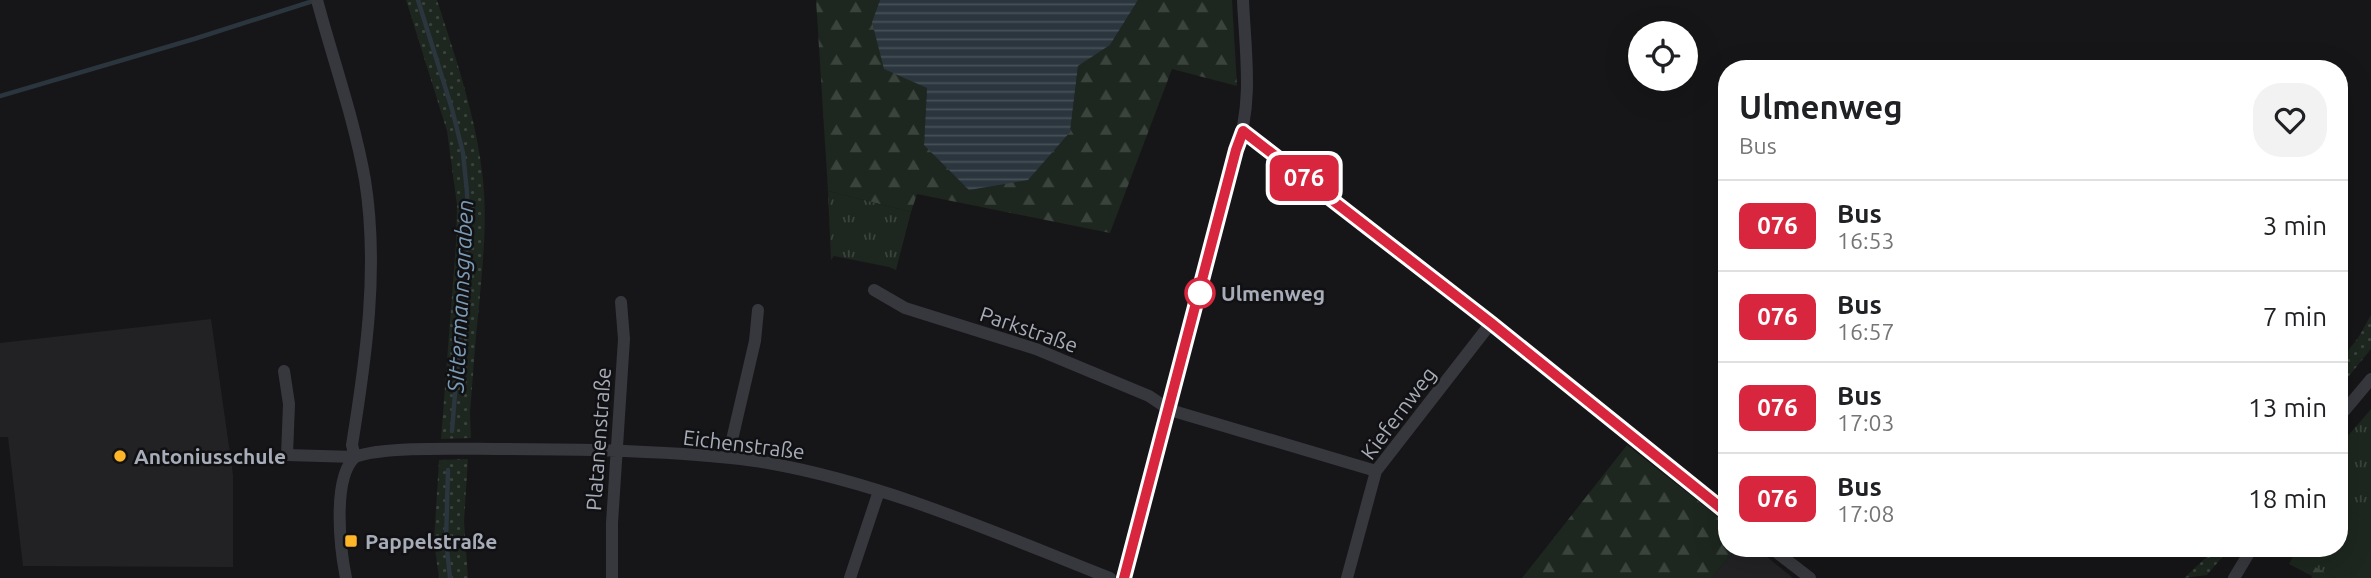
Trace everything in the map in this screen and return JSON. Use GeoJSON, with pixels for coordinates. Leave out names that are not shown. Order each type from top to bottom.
{"type":"FeatureCollection","features":[{"type":"Feature","properties":{"kind":"street"},"geometry":{"type":"LineString","coordinates":[[1124,578],[1243,131],[1246,76],[1243,0]]}},
{"type":"Feature","properties":{"kind":"street"},"geometry":{"type":"LineString","coordinates":[[317,3],[346,95],[365,180],[368,208],[371,272],[367,352],[352,445],[355,457],[343,477],[340,511],[346,578]]}},
{"type":"Feature","properties":{"kind":"street"},"geometry":{"type":"LineString","coordinates":[[1243,131],[1491,323],[1718,506]]}},
{"type":"Feature","properties":{"kind":"street","name":"Parkstraße"},"geometry":{"type":"LineString","coordinates":[[874,290],[905,308],[1036,349],[1149,396],[1170,411]]}},
{"type":"Feature","properties":{"kind":"street","name":"Platanenstraße"},"geometry":{"type":"LineString","coordinates":[[612,578],[612,523],[624,339],[621,302]]}},
{"type":"Feature","properties":{"kind":"street"},"geometry":{"type":"LineString","coordinates":[[729,457],[755,341],[758,310]]}},
{"type":"Feature","properties":{"kind":"street","name":"Kiefernweg"},"geometry":{"type":"LineString","coordinates":[[1347,578],[1376,471],[1491,323]]}},
{"type":"Feature","properties":{"kind":"street","name":"Eichenstraße"},"geometry":{"type":"LineString","coordinates":[[284,372],[289,404],[287,455],[355,457],[400,451],[617,450],[729,457],[806,470],[879,491],[941,511],[1110,578]]}},
{"type":"Feature","properties":{"kind":"street"},"geometry":{"type":"LineString","coordinates":[[2348,406],[2371,379]]}},
{"type":"Feature","properties":{"kind":"street"},"geometry":{"type":"LineString","coordinates":[[1170,411],[1376,471]]}},
{"type":"Feature","properties":{"kind":"street"},"geometry":{"type":"LineString","coordinates":[[850,578],[879,491]]}},
{"type":"Feature","properties":{"kind":"street"},"geometry":{"type":"LineString","coordinates":[[1783,557],[1810,578]]}},
{"type":"Feature","properties":{"kind":"street"},"geometry":{"type":"LineString","coordinates":[[2234,578],[2247,557]]}},
{"type":"Feature","properties":{"kind":"shaded area"},"geometry":{"type":"Polygon","coordinates":[[[880,0],[1138,0],[1110,45],[1078,66],[1070,132],[1028,180],[969,190],[924,145],[927,88],[884,69],[872,22],[880,0]]]}},
{"type":"Feature","properties":{"kind":"shaded area","name":"Antoniusschule"},"geometry":{"type":"Polygon","coordinates":[[[211,319],[233,475],[233,567],[23,566],[8,437],[0,437],[0,343],[211,319]]]}},
{"type":"Feature","properties":{"kind":"shaded area"},"geometry":{"type":"Polygon","coordinates":[[[1729,557],[1767,557],[1793,578],[1711,578],[1729,557]]]}},
{"type":"Feature","properties":{"kind":"green space"},"geometry":{"type":"Polygon","coordinates":[[[406,0],[437,0],[464,85],[479,149],[485,222],[470,413],[471,438],[441,439],[457,205],[447,131],[406,0]]]}},
{"type":"Feature","properties":{"kind":"green space"},"geometry":{"type":"Polygon","coordinates":[[[816,0],[880,0],[872,22],[927,88],[924,145],[1070,132],[1078,66],[1110,45],[1138,0],[1232,0],[1237,86],[1172,69],[1110,233],[917,194],[911,212],[828,191],[816,0]]]}},
{"type":"Feature","properties":{"kind":"green space"},"geometry":{"type":"Polygon","coordinates":[[[828,191],[911,212],[896,270],[834,256],[831,260],[828,191]]]}},
{"type":"Feature","properties":{"kind":"green space"},"geometry":{"type":"Polygon","coordinates":[[[2371,315],[2371,349],[2348,377],[2348,351],[2371,315]]]}},
{"type":"Feature","properties":{"kind":"green space"},"geometry":{"type":"Polygon","coordinates":[[[2371,409],[2371,578],[2336,578],[2297,557],[2348,557],[2348,436],[2371,409]]]}},
{"type":"Feature","properties":{"kind":"green space"},"geometry":{"type":"Polygon","coordinates":[[[1627,445],[1718,517],[1718,557],[1729,557],[1711,578],[1522,578],[1627,445]]]}},
{"type":"Feature","properties":{"kind":"green space"},"geometry":{"type":"Polygon","coordinates":[[[468,459],[464,521],[468,578],[439,578],[434,541],[439,460],[468,459]]]}},
{"type":"Feature","properties":{"kind":"green space"},"geometry":{"type":"Polygon","coordinates":[[[2348,510],[2371,523],[2371,578],[2360,578],[2321,557],[2348,557],[2348,510]]]}},
{"type":"Feature","properties":{"kind":"green space"},"geometry":{"type":"Polygon","coordinates":[[[2206,557],[2222,557],[2207,575],[2184,578],[2206,557]]]}},
{"type":"Feature","properties":{"kind":"green space"},"geometry":{"type":"Polygon","coordinates":[[[2293,557],[2298,557],[2336,578],[2311,578],[2312,576],[2289,564],[2293,557]]]}},
{"type":"Feature","properties":{"kind":"waterway"},"geometry":{"type":"LineString","coordinates":[[0,96],[316,0]]}},
{"type":"Feature","properties":{"kind":"waterway","name":"Sittermannsgraben"},"geometry":{"type":"LineString","coordinates":[[418,0],[452,109],[463,153],[467,192],[468,231],[452,431]]}},
{"type":"Feature","properties":{"kind":"waterway","name":"Sittermannsgraben"},"geometry":{"type":"LineString","coordinates":[[448,470],[446,540],[450,578]]}},
{"type":"Feature","properties":{"kind":"bus line","name":"076"},"geometry":{"type":"LineString","coordinates":[[1124,578],[1243,131],[1491,323],[1718,506]]}},
{"type":"Feature","properties":{"kind":"place","name":"Ulmenweg"},"geometry":{"type":"Point","coordinates":[1200,293]}},
{"type":"Feature","properties":{"kind":"place","name":"Antoniusschule"},"geometry":{"type":"Point","coordinates":[120,456]}},
{"type":"Feature","properties":{"kind":"place","name":"Pappelstraße"},"geometry":{"type":"Point","coordinates":[351,541]}}]}
